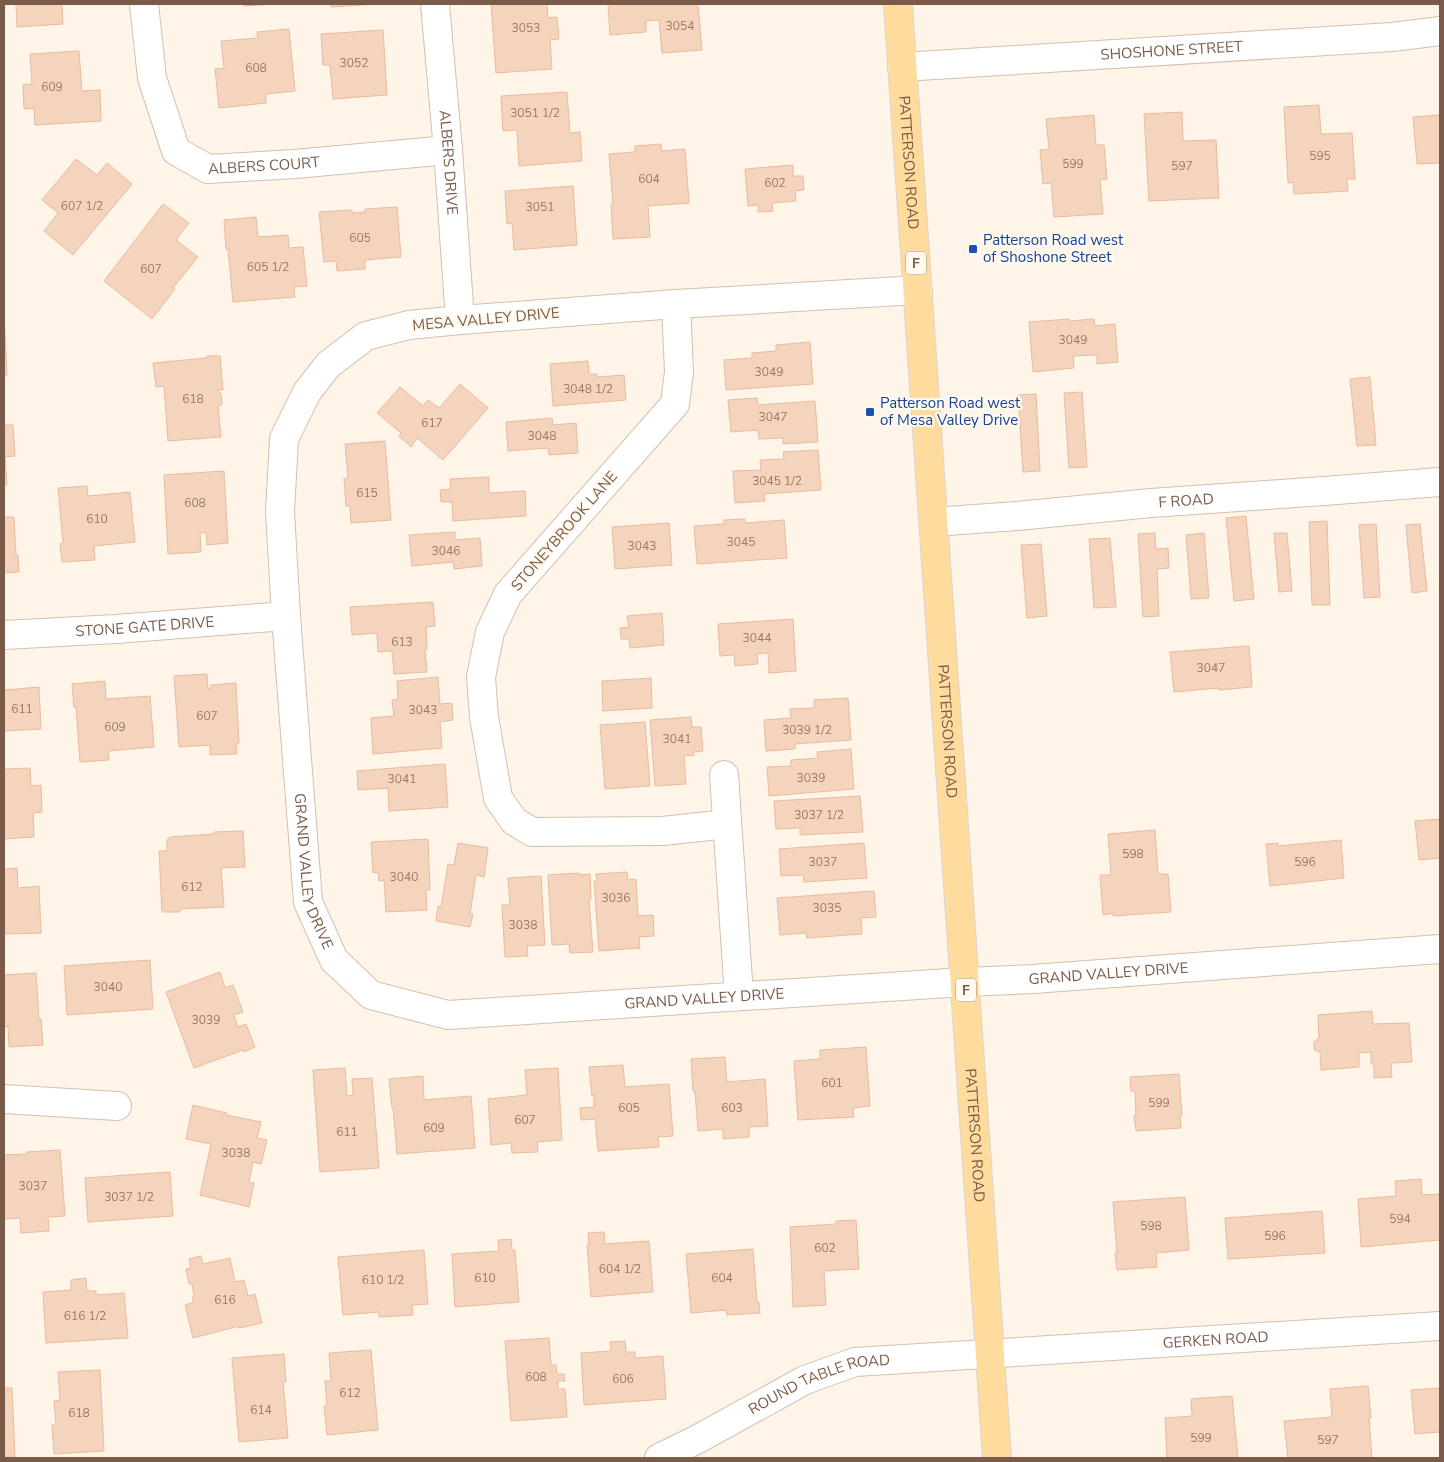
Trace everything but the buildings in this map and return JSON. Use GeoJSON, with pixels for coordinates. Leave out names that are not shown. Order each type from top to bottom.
{"type":"FeatureCollection","features":[{"type":"Feature","properties":{"kind":"main road","name":"PATTERSON ROAD"},"geometry":{"type":"LineString","coordinates":[[898,4],[997,1458]]}},
{"type":"Feature","properties":{"kind":"street","name":"ALBERS COURT"},"geometry":{"type":"LineString","coordinates":[[144,4],[152,78],[176,151],[208,169],[295,164],[448,150]]}},
{"type":"Feature","properties":{"kind":"street","name":"ALBERS DRIVE"},"geometry":{"type":"LineString","coordinates":[[435,4],[460,320]]}},
{"type":"Feature","properties":{"kind":"street","name":"SHOSHONE STREET"},"geometry":{"type":"LineString","coordinates":[[902,67],[1392,37],[1440,31]]}},
{"type":"Feature","properties":{"kind":"street","name":"MESA VALLEY DRIVE"},"geometry":{"type":"LineString","coordinates":[[286,616],[280,511],[284,439],[307,392],[328,365],[366,336],[409,325],[460,320],[676,304],[918,290]]}},
{"type":"Feature","properties":{"kind":"street","name":"STONEYBROOK LANE"},"geometry":{"type":"LineString","coordinates":[[676,304],[679,372],[675,404],[508,594],[490,632],[481,677],[484,717],[498,798],[514,821],[532,832],[663,831],[727,824]]}},
{"type":"Feature","properties":{"kind":"street","name":"F ROAD"},"geometry":{"type":"LineString","coordinates":[[933,522],[1151,503],[1324,492],[1440,482]]}},
{"type":"Feature","properties":{"kind":"street","name":"STONE GATE DRIVE"},"geometry":{"type":"LineString","coordinates":[[4,635],[286,616]]}},
{"type":"Feature","properties":{"kind":"street","name":"GRAND VALLEY DRIVE"},"geometry":{"type":"LineString","coordinates":[[286,616],[308,902],[334,960],[371,995],[448,1015],[965,982],[1034,980],[1440,948]]}},
{"type":"Feature","properties":{"kind":"street"},"geometry":{"type":"LineString","coordinates":[[724,775],[739,996]]}},
{"type":"Feature","properties":{"kind":"street"},"geometry":{"type":"LineString","coordinates":[[4,1099],[117,1106]]}},
{"type":"Feature","properties":{"kind":"street","name":"GERKEN ROAD"},"geometry":{"type":"LineString","coordinates":[[990,1354],[1440,1326]]}},
{"type":"Feature","properties":{"kind":"street","name":"ROUND TABLE ROAD"},"geometry":{"type":"LineString","coordinates":[[660,1458],[805,1380],[855,1362],[990,1354]]}},
{"type":"Feature","properties":{"kind":"place","name":"Patterson Road west of Shoshone Street"},"geometry":{"type":"Point","coordinates":[973,249]}},
{"type":"Feature","properties":{"kind":"place","name":"Patterson Road west of Mesa Valley Drive"},"geometry":{"type":"Point","coordinates":[870,412]}}]}
